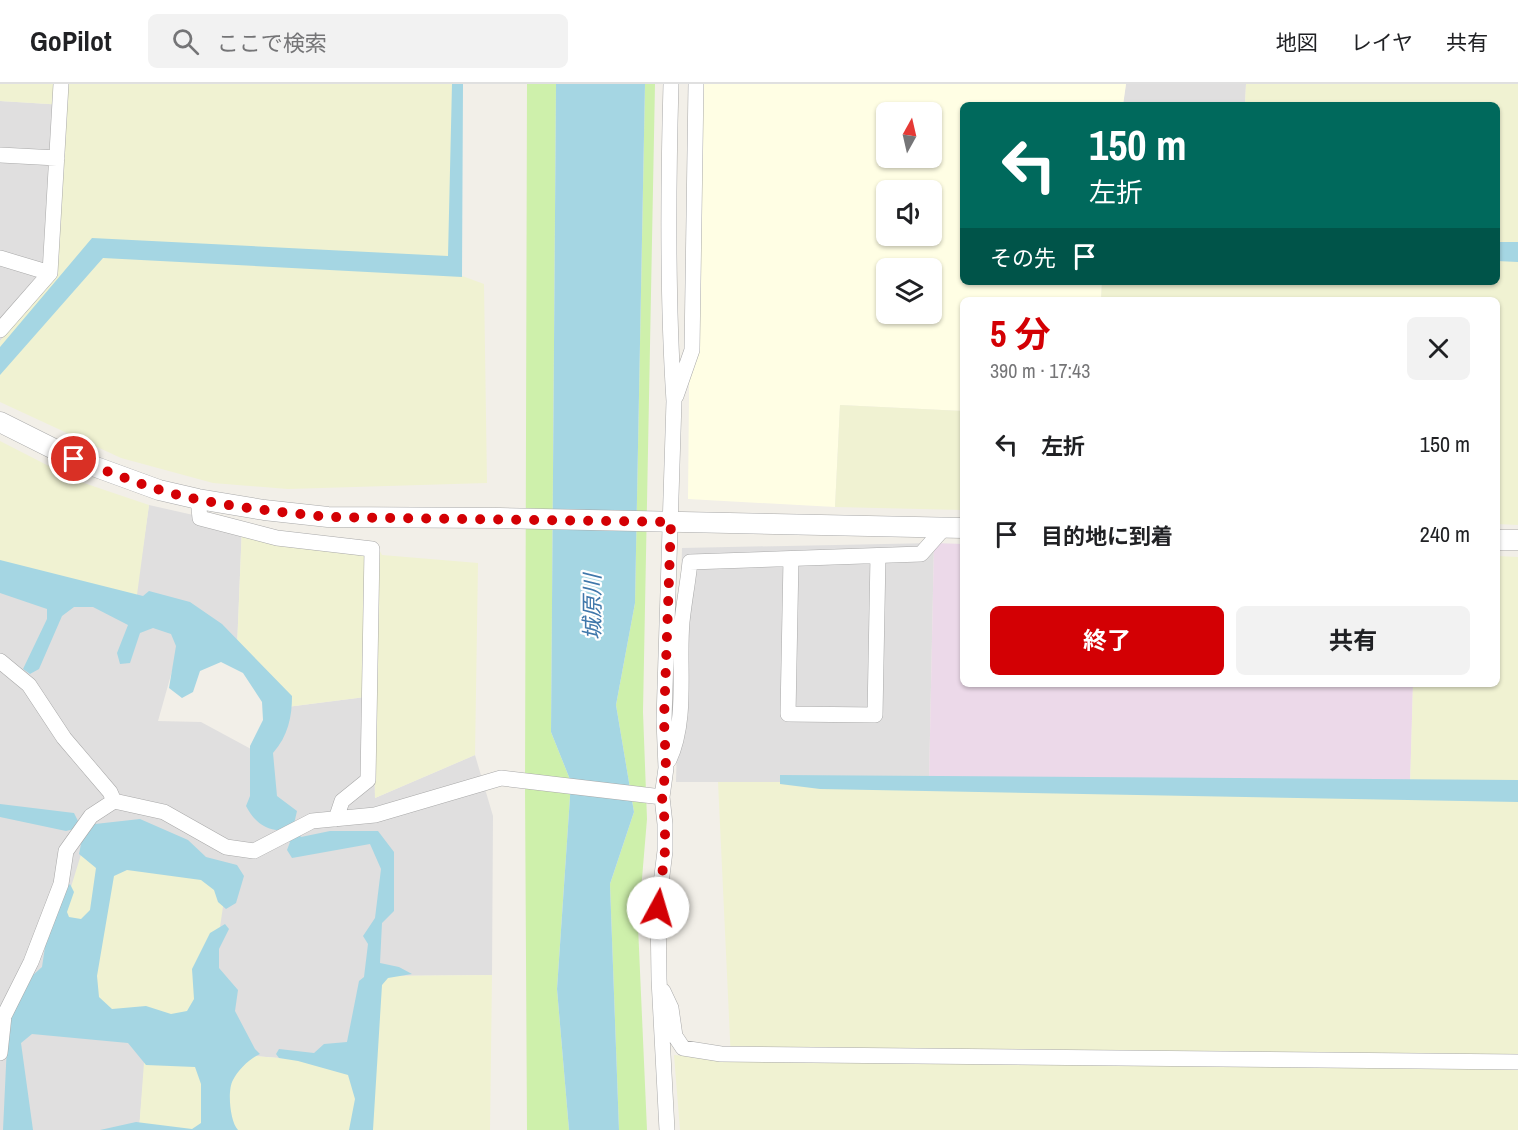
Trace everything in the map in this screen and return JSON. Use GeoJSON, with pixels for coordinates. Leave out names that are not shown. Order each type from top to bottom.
{"type":"FeatureCollection","features":[{"type":"Feature","properties":{"kind":"street"},"geometry":{"type":"LineString","coordinates":[[0,330],[50,273],[61,84]]}},
{"type":"Feature","properties":{"kind":"street"},"geometry":{"type":"LineString","coordinates":[[667,1130],[659,980],[658,908],[665,833],[662,797],[666,768],[664,720],[674,401],[670,350],[668,199],[671,84]]}},
{"type":"Feature","properties":{"kind":"street"},"geometry":{"type":"LineString","coordinates":[[674,401],[692,350],[696,84]]}},
{"type":"Feature","properties":{"kind":"street"},"geometry":{"type":"LineString","coordinates":[[0,155],[57,158]]}},
{"type":"Feature","properties":{"kind":"street"},"geometry":{"type":"LineString","coordinates":[[0,258],[50,273]]}},
{"type":"Feature","properties":{"kind":"street"},"geometry":{"type":"LineString","coordinates":[[0,422],[74,459],[159,490],[264,510],[328,517],[500,518],[954,528]]}},
{"type":"Feature","properties":{"kind":"street"},"geometry":{"type":"LineString","coordinates":[[198,499],[200,518],[277,538],[372,549],[368,780],[342,801],[336,819]]}},
{"type":"Feature","properties":{"kind":"street"},"geometry":{"type":"LineString","coordinates":[[666,768],[673,751],[682,699],[682,623],[690,562],[921,554],[954,528]]}},
{"type":"Feature","properties":{"kind":"street"},"geometry":{"type":"LineString","coordinates":[[1500,540],[1518,540]]}},
{"type":"Feature","properties":{"kind":"street"},"geometry":{"type":"LineString","coordinates":[[791,559],[788,714],[874,715],[878,555]]}},
{"type":"Feature","properties":{"kind":"street"},"geometry":{"type":"LineString","coordinates":[[0,661],[29,685],[64,738],[110,792],[114,801]]}},
{"type":"Feature","properties":{"kind":"street"},"geometry":{"type":"LineString","coordinates":[[0,1053],[4,1016],[31,962],[57,894],[66,850],[91,816],[114,801],[164,812],[226,847],[254,851],[312,821],[375,815],[501,778],[662,797]]}},
{"type":"Feature","properties":{"kind":"street"},"geometry":{"type":"LineString","coordinates":[[659,980],[671,1008],[675,1036],[683,1048],[721,1054],[1518,1062]]}},
{"type":"Feature","properties":{"kind":"shaded area"},"geometry":{"type":"Polygon","coordinates":[[[0,84],[456,84],[454,273],[484,284],[487,483],[288,489],[213,483],[121,458],[0,402],[0,341],[57,273],[65,105],[0,101],[0,84]]]}},
{"type":"Feature","properties":{"kind":"shaded area"},"geometry":{"type":"Polygon","coordinates":[[[692,84],[1126,84],[1123,102],[960,102],[960,285],[1102,285],[1101,297],[960,297],[960,411],[840,405],[835,507],[688,499],[692,84]]]}},
{"type":"Feature","properties":{"kind":"shaded area"},"geometry":{"type":"Polygon","coordinates":[[[1126,84],[1246,84],[1245,102],[1123,102],[1126,84]]]}},
{"type":"Feature","properties":{"kind":"shaded area"},"geometry":{"type":"Polygon","coordinates":[[[1246,84],[1518,84],[1518,525],[1500,524],[1500,297],[1101,297],[1102,285],[1500,285],[1500,102],[1245,102],[1246,84]]]}},
{"type":"Feature","properties":{"kind":"shaded area"},"geometry":{"type":"Polygon","coordinates":[[[0,101],[65,105],[57,273],[0,341],[0,101]]]}},
{"type":"Feature","properties":{"kind":"shaded area"},"geometry":{"type":"Polygon","coordinates":[[[840,405],[960,411],[960,510],[835,507],[840,405]]]}},
{"type":"Feature","properties":{"kind":"shaded area"},"geometry":{"type":"Polygon","coordinates":[[[0,441],[78,481],[149,505],[135,610],[0,570],[0,441]]]}},
{"type":"Feature","properties":{"kind":"shaded area"},"geometry":{"type":"Polygon","coordinates":[[[149,505],[242,526],[237,648],[183,632],[158,721],[201,722],[251,749],[271,709],[373,696],[375,798],[475,755],[493,816],[492,975],[380,976],[368,1065],[243,1055],[147,1036],[139,1130],[0,1130],[0,570],[134,609],[149,505]]]}},
{"type":"Feature","properties":{"kind":"shaded area"},"geometry":{"type":"Polygon","coordinates":[[[242,526],[376,544],[382,555],[478,563],[475,755],[375,798],[373,696],[271,709],[237,648],[242,526]]]}},
{"type":"Feature","properties":{"kind":"shaded area"},"geometry":{"type":"Polygon","coordinates":[[[934,543],[929,782],[676,782],[682,548],[934,543]]]}},
{"type":"Feature","properties":{"kind":"shaded area"},"geometry":{"type":"Polygon","coordinates":[[[934,543],[960,544],[960,687],[1413,687],[1410,788],[929,782],[934,543]]]}},
{"type":"Feature","properties":{"kind":"shaded area"},"geometry":{"type":"Polygon","coordinates":[[[1500,556],[1518,557],[1518,1130],[680,1130],[674,1055],[731,1060],[718,782],[929,782],[1410,788],[1413,687],[1500,687],[1500,556]]]}},
{"type":"Feature","properties":{"kind":"shaded area"},"geometry":{"type":"Polygon","coordinates":[[[83,848],[227,879],[210,996],[243,1055],[367,1065],[380,976],[492,975],[490,1130],[139,1130],[146,1036],[31,1017],[83,848]]]}},
{"type":"Feature","properties":{"kind":"green space"},"geometry":{"type":"Polygon","coordinates":[[[527,84],[556,84],[551,732],[571,782],[557,989],[569,1130],[527,1130],[525,787],[527,84]]]}},
{"type":"Feature","properties":{"kind":"green space"},"geometry":{"type":"Polygon","coordinates":[[[645,84],[655,84],[643,712],[647,819],[638,926],[647,1130],[619,1130],[610,884],[634,812],[616,705],[635,603],[645,84]]]}},
{"type":"Feature","properties":{"kind":"water"},"geometry":{"type":"Polygon","coordinates":[[[452,84],[463,84],[462,277],[103,258],[0,375],[0,347],[92,238],[448,256],[452,84]]]}},
{"type":"Feature","properties":{"kind":"water","name":"城原川"},"geometry":{"type":"Polygon","coordinates":[[[556,84],[645,84],[635,603],[616,705],[634,812],[610,884],[619,1130],[569,1130],[557,989],[571,782],[551,732],[556,84]]]}},
{"type":"Feature","properties":{"kind":"water"},"geometry":{"type":"Polygon","coordinates":[[[1500,242],[1518,242],[1518,262],[1500,261],[1500,242]]]}},
{"type":"Feature","properties":{"kind":"water"},"geometry":{"type":"Polygon","coordinates":[[[0,560],[143,596],[149,591],[190,602],[222,624],[292,696],[288,726],[273,753],[277,796],[297,811],[294,824],[301,837],[330,831],[378,831],[394,852],[394,911],[382,923],[380,963],[399,967],[412,974],[388,978],[382,985],[373,1130],[349,1130],[355,1099],[348,1075],[279,1058],[276,1054],[279,1049],[314,1053],[324,1044],[347,1042],[359,981],[364,977],[368,944],[363,936],[375,918],[381,869],[370,844],[292,858],[287,850],[290,842],[282,830],[265,827],[252,816],[246,806],[250,796],[250,746],[263,720],[262,702],[243,673],[221,662],[200,671],[193,692],[182,698],[169,688],[176,646],[171,634],[153,628],[140,633],[130,663],[120,664],[117,653],[128,625],[93,607],[74,607],[62,616],[39,669],[30,674],[23,669],[47,619],[47,609],[0,593],[0,560]]]}},
{"type":"Feature","properties":{"kind":"water"},"geometry":{"type":"Polygon","coordinates":[[[780,775],[1518,780],[1518,802],[820,789],[780,784],[780,775]]]}},
{"type":"Feature","properties":{"kind":"water"},"geometry":{"type":"Polygon","coordinates":[[[0,804],[74,813],[78,821],[74,829],[66,831],[0,817],[0,804]]]}},
{"type":"Feature","properties":{"kind":"water"},"geometry":{"type":"Polygon","coordinates":[[[140,819],[188,840],[206,857],[237,865],[244,876],[236,903],[226,909],[218,902],[214,890],[201,880],[127,870],[114,876],[97,976],[99,997],[112,1009],[146,1006],[171,1014],[187,1011],[194,999],[192,969],[210,933],[225,924],[229,929],[219,949],[219,968],[238,990],[235,1011],[255,1049],[260,1054],[241,1068],[231,1085],[231,1113],[238,1130],[100,1130],[136,1122],[192,1129],[201,1123],[201,1084],[195,1067],[146,1065],[128,1043],[32,1034],[21,1043],[33,1130],[3,1130],[8,1023],[33,975],[42,967],[46,940],[65,888],[70,884],[74,892],[67,912],[69,917],[81,919],[90,910],[96,868],[79,854],[82,839],[95,824],[140,819]]]}},
{"type":"Feature","properties":{"kind":"route"},"geometry":{"type":"LineString","coordinates":[[74,459],[159,490],[198,499],[264,510],[328,517],[671,522],[664,720],[666,768],[662,797],[665,851],[658,908]]}}]}
